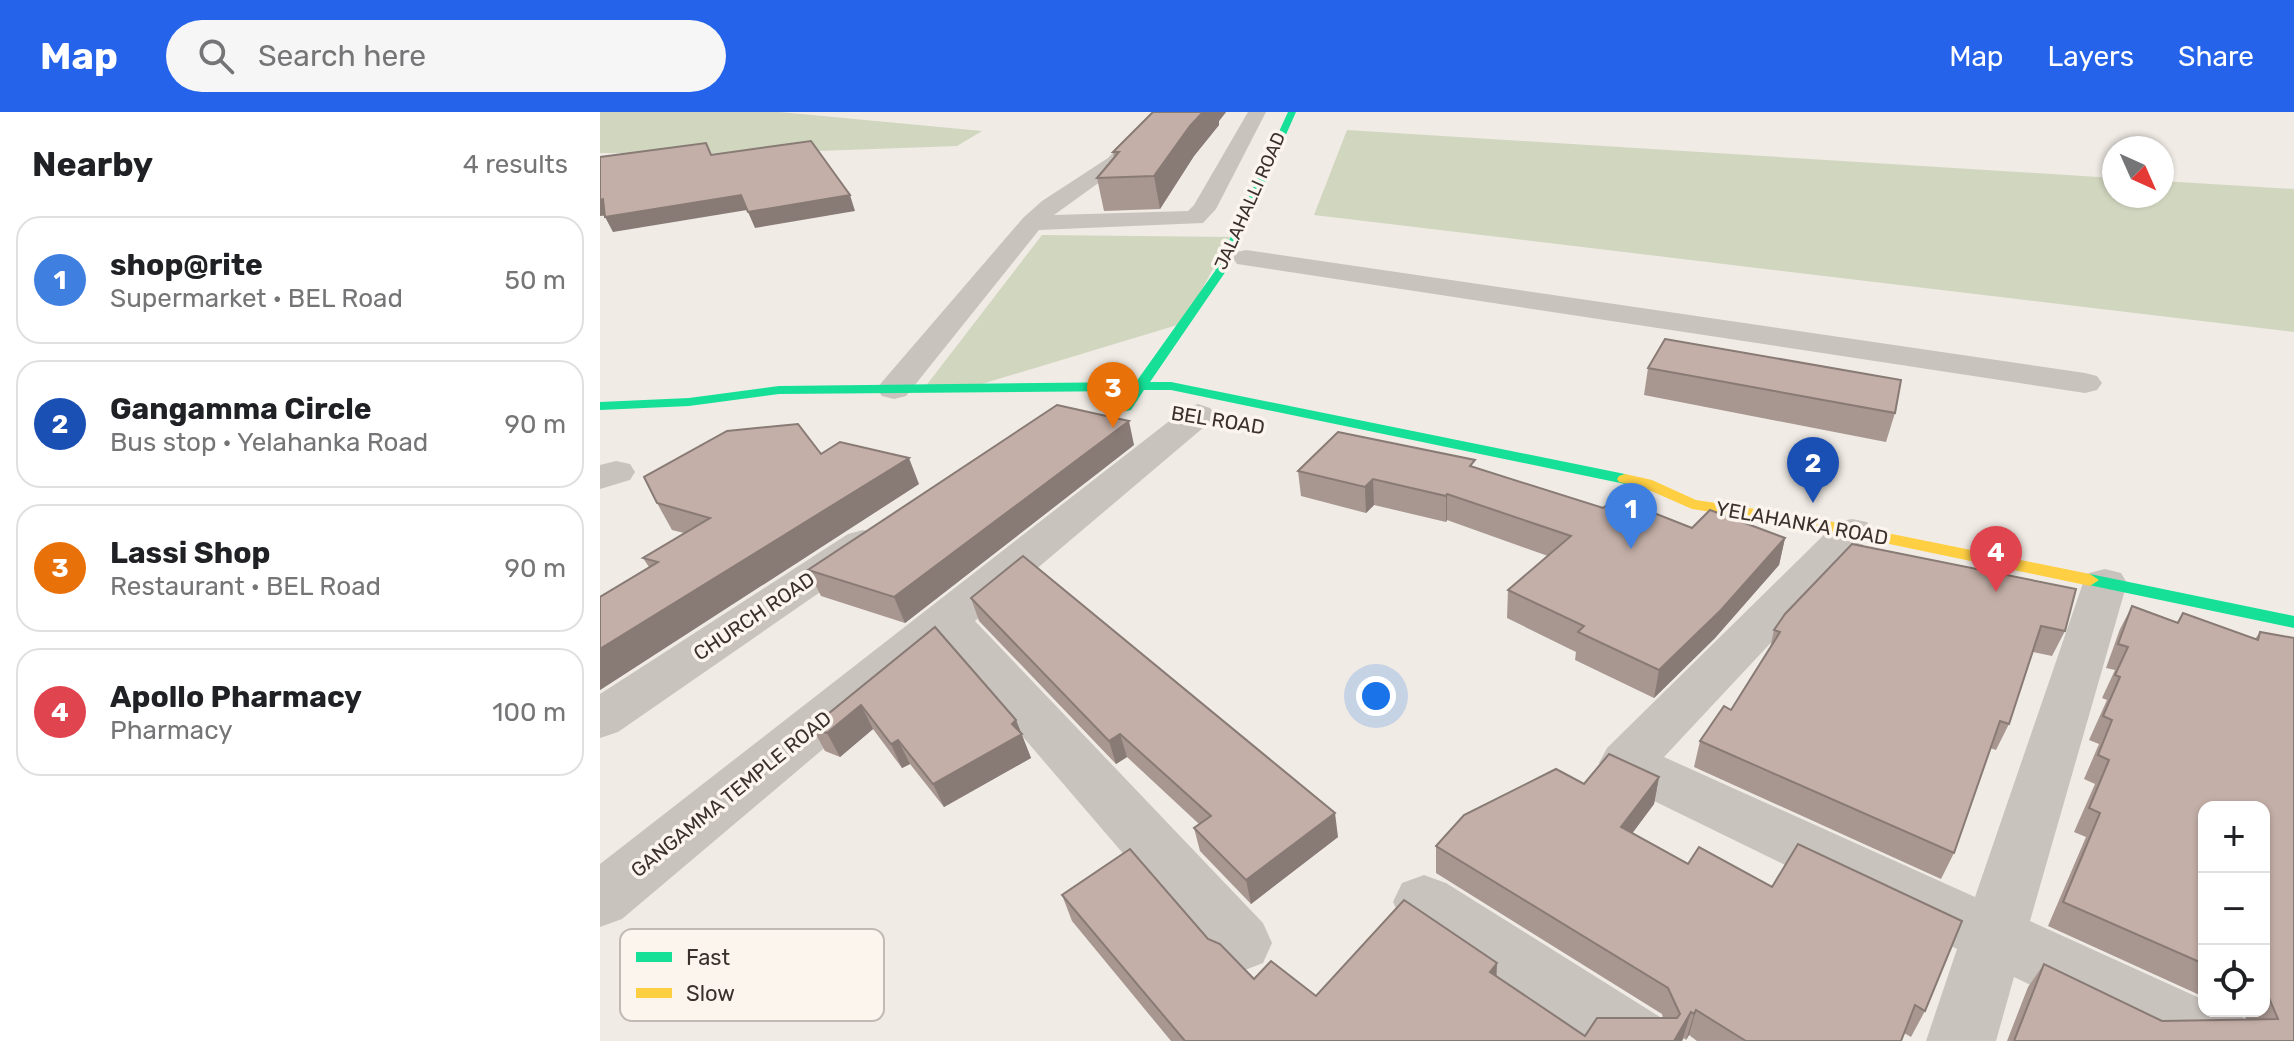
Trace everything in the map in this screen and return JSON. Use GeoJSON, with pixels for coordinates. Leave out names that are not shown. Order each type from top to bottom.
{"type":"FeatureCollection","features":[{"type":"Feature","properties":{"kind":"main road","name":"JALAHALLI ROAD"},"geometry":{"type":"LineString","coordinates":[[1163,404],[1141,385],[1220,271],[1292,112]]}},
{"type":"Feature","properties":{"kind":"main road","name":"JALAHALLI ROAD"},"geometry":{"type":"LineString","coordinates":[[1227,293],[1246,258],[1309,112]]}},
{"type":"Feature","properties":{"kind":"main road","name":"BEL ROAD"},"geometry":{"type":"LineString","coordinates":[[600,406],[689,402],[779,390],[1141,385],[1163,404]]}},
{"type":"Feature","properties":{"kind":"main road","name":"BEL ROAD"},"geometry":{"type":"LineString","coordinates":[[689,402],[741,410],[770,410]]}},
{"type":"Feature","properties":{"kind":"main road","name":"YELAHANKA ROAD"},"geometry":{"type":"LineString","coordinates":[[1163,404],[1646,483],[1692,504],[1852,531],[2294,622]]}},
{"type":"Feature","properties":{"kind":"main road"},"geometry":{"type":"LineString","coordinates":[[1644,504],[1692,504]]}},
{"type":"Feature","properties":{"kind":"street"},"geometry":{"type":"LineString","coordinates":[[904,389],[1047,215],[1115,162],[1162,112]]}},
{"type":"Feature","properties":{"kind":"street"},"geometry":{"type":"LineString","coordinates":[[1047,215],[1194,218],[1204,209],[1257,112]]}},
{"type":"Feature","properties":{"kind":"street"},"geometry":{"type":"LineString","coordinates":[[1246,258],[2085,383]]}},
{"type":"Feature","properties":{"kind":"street"},"geometry":{"type":"LineString","coordinates":[[1324,269],[1308,287],[1370,301]]}},
{"type":"Feature","properties":{"kind":"street","name":"GANGAMMA TEMPLE ROAD"},"geometry":{"type":"LineString","coordinates":[[600,900],[947,619],[1163,404]]}},
{"type":"Feature","properties":{"kind":"street","name":"CHURCH ROAD"},"geometry":{"type":"LineString","coordinates":[[600,719],[899,519]]}},
{"type":"Feature","properties":{"kind":"street"},"geometry":{"type":"LineString","coordinates":[[1852,531],[1626,763],[2218,1041]]}},
{"type":"Feature","properties":{"kind":"street"},"geometry":{"type":"LineString","coordinates":[[1961,1041],[2105,583]]}},
{"type":"Feature","properties":{"kind":"street"},"geometry":{"type":"LineString","coordinates":[[947,619],[1240,943]]}},
{"type":"Feature","properties":{"kind":"street"},"geometry":{"type":"LineString","coordinates":[[1424,902],[1635,1041]]}},
{"type":"Feature","properties":{"kind":"green space"},"geometry":{"type":"Polygon","coordinates":[[[600,112],[780,112],[982,131],[957,146],[731,154],[600,153],[600,112]]]}},
{"type":"Feature","properties":{"kind":"green space"},"geometry":{"type":"Polygon","coordinates":[[[1347,130],[2102,177],[2102,208],[2174,208],[2174,182],[2294,189],[2294,332],[1314,215],[1347,130]]]}},
{"type":"Feature","properties":{"kind":"green space"},"geometry":{"type":"Polygon","coordinates":[[[1042,235],[1230,237],[1184,323],[975,386],[925,387],[1042,235]]]}},
{"type":"Feature","properties":{"kind":"building"},"geometry":{"type":"Polygon","coordinates":[[[1153,112],[1203,112],[1154,176],[1097,178],[1119,152],[1113,152],[1153,112]]]}},
{"type":"Feature","properties":{"kind":"building"},"geometry":{"type":"Polygon","coordinates":[[[811,141],[850,195],[748,212],[741,195],[605,217],[603,199],[600,200],[600,157],[706,143],[711,155],[811,141]]]}},
{"type":"Feature","properties":{"kind":"building"},"geometry":{"type":"Polygon","coordinates":[[[1665,339],[1901,380],[1895,413],[1648,368],[1665,339]]]}},
{"type":"Feature","properties":{"kind":"building"},"geometry":{"type":"Polygon","coordinates":[[[1057,405],[1129,421],[894,597],[808,570],[1057,405]]]}},
{"type":"Feature","properties":{"kind":"building"},"geometry":{"type":"Polygon","coordinates":[[[798,424],[821,454],[840,442],[909,458],[600,649],[600,597],[658,562],[643,558],[710,518],[657,503],[644,477],[727,431],[798,424]]]}},
{"type":"Feature","properties":{"kind":"building"},"geometry":{"type":"Polygon","coordinates":[[[1338,432],[1475,460],[1470,466],[1603,508],[1616,498],[1692,528],[1710,510],[1785,538],[1721,610],[1659,670],[1578,632],[1584,626],[1508,590],[1571,536],[1447,494],[1373,479],[1365,487],[1298,471],[1338,432]]]}},
{"type":"Feature","properties":{"kind":"building"},"geometry":{"type":"Polygon","coordinates":[[[1852,544],[2076,589],[2065,631],[2041,626],[2009,724],[2000,721],[1954,853],[1700,741],[1724,706],[1731,710],[1780,632],[1774,630],[1785,614],[1852,544]]]}},
{"type":"Feature","properties":{"kind":"building"},"geometry":{"type":"Polygon","coordinates":[[[1023,556],[1335,813],[1246,880],[1194,828],[1211,816],[1120,734],[1109,741],[971,598],[1023,556]]]}},
{"type":"Feature","properties":{"kind":"building"},"geometry":{"type":"Polygon","coordinates":[[[2132,606],[2178,623],[2183,613],[2258,640],[2260,632],[2294,638],[2294,1041],[2014,1041],[2044,964],[2162,1021],[2278,1019],[2270,1000],[2270,801],[2198,801],[2198,961],[2063,902],[2100,813],[2089,808],[2109,760],[2098,755],[2112,720],[2103,716],[2120,677],[2115,675],[2128,647],[2118,644],[2132,606]]]}},
{"type":"Feature","properties":{"kind":"building"},"geometry":{"type":"Polygon","coordinates":[[[935,627],[1016,720],[1012,724],[1022,734],[933,784],[898,740],[891,744],[861,705],[827,733],[812,727],[935,627]]]}},
{"type":"Feature","properties":{"kind":"building"},"geometry":{"type":"Polygon","coordinates":[[[1609,754],[1659,777],[1621,827],[1688,864],[1699,847],[1772,887],[1798,844],[1962,921],[1925,1011],[1915,1005],[1901,1041],[1746,1041],[1696,1010],[1694,1014],[1691,1012],[1674,1041],[1185,1041],[1062,895],[1130,849],[1208,939],[1220,944],[1254,979],[1271,961],[1316,996],[1404,900],[1497,963],[1490,972],[1585,1036],[1597,1018],[1677,1018],[1680,1014],[1668,988],[1436,846],[1464,815],[1556,769],[1584,784],[1609,754]]]}},
{"type":"Feature","properties":{"kind":"traffic: fast"},"geometry":{"type":"LineString","coordinates":[[1126,407],[1220,271],[1292,112]]}},
{"type":"Feature","properties":{"kind":"traffic: fast"},"geometry":{"type":"LineString","coordinates":[[600,406],[689,402],[779,390],[1171,386],[1625,479]]}},
{"type":"Feature","properties":{"kind":"traffic: fast"},"geometry":{"type":"LineString","coordinates":[[2090,580],[2294,622]]}},
{"type":"Feature","properties":{"kind":"traffic: slow"},"geometry":{"type":"LineString","coordinates":[[1625,479],[1646,483],[1692,504],[1808,522],[2090,580]]}},
{"type":"Feature","properties":{"kind":"place","name":"Lassi Shop"},"geometry":{"type":"Point","coordinates":[1113,428]}},
{"type":"Feature","properties":{"kind":"place","name":"Gangamma Circle"},"geometry":{"type":"Point","coordinates":[1813,503]}},
{"type":"Feature","properties":{"kind":"place","name":"shop@rite"},"geometry":{"type":"Point","coordinates":[1631,549]}},
{"type":"Feature","properties":{"kind":"place","name":"Apollo Pharmacy"},"geometry":{"type":"Point","coordinates":[1996,592]}}]}
